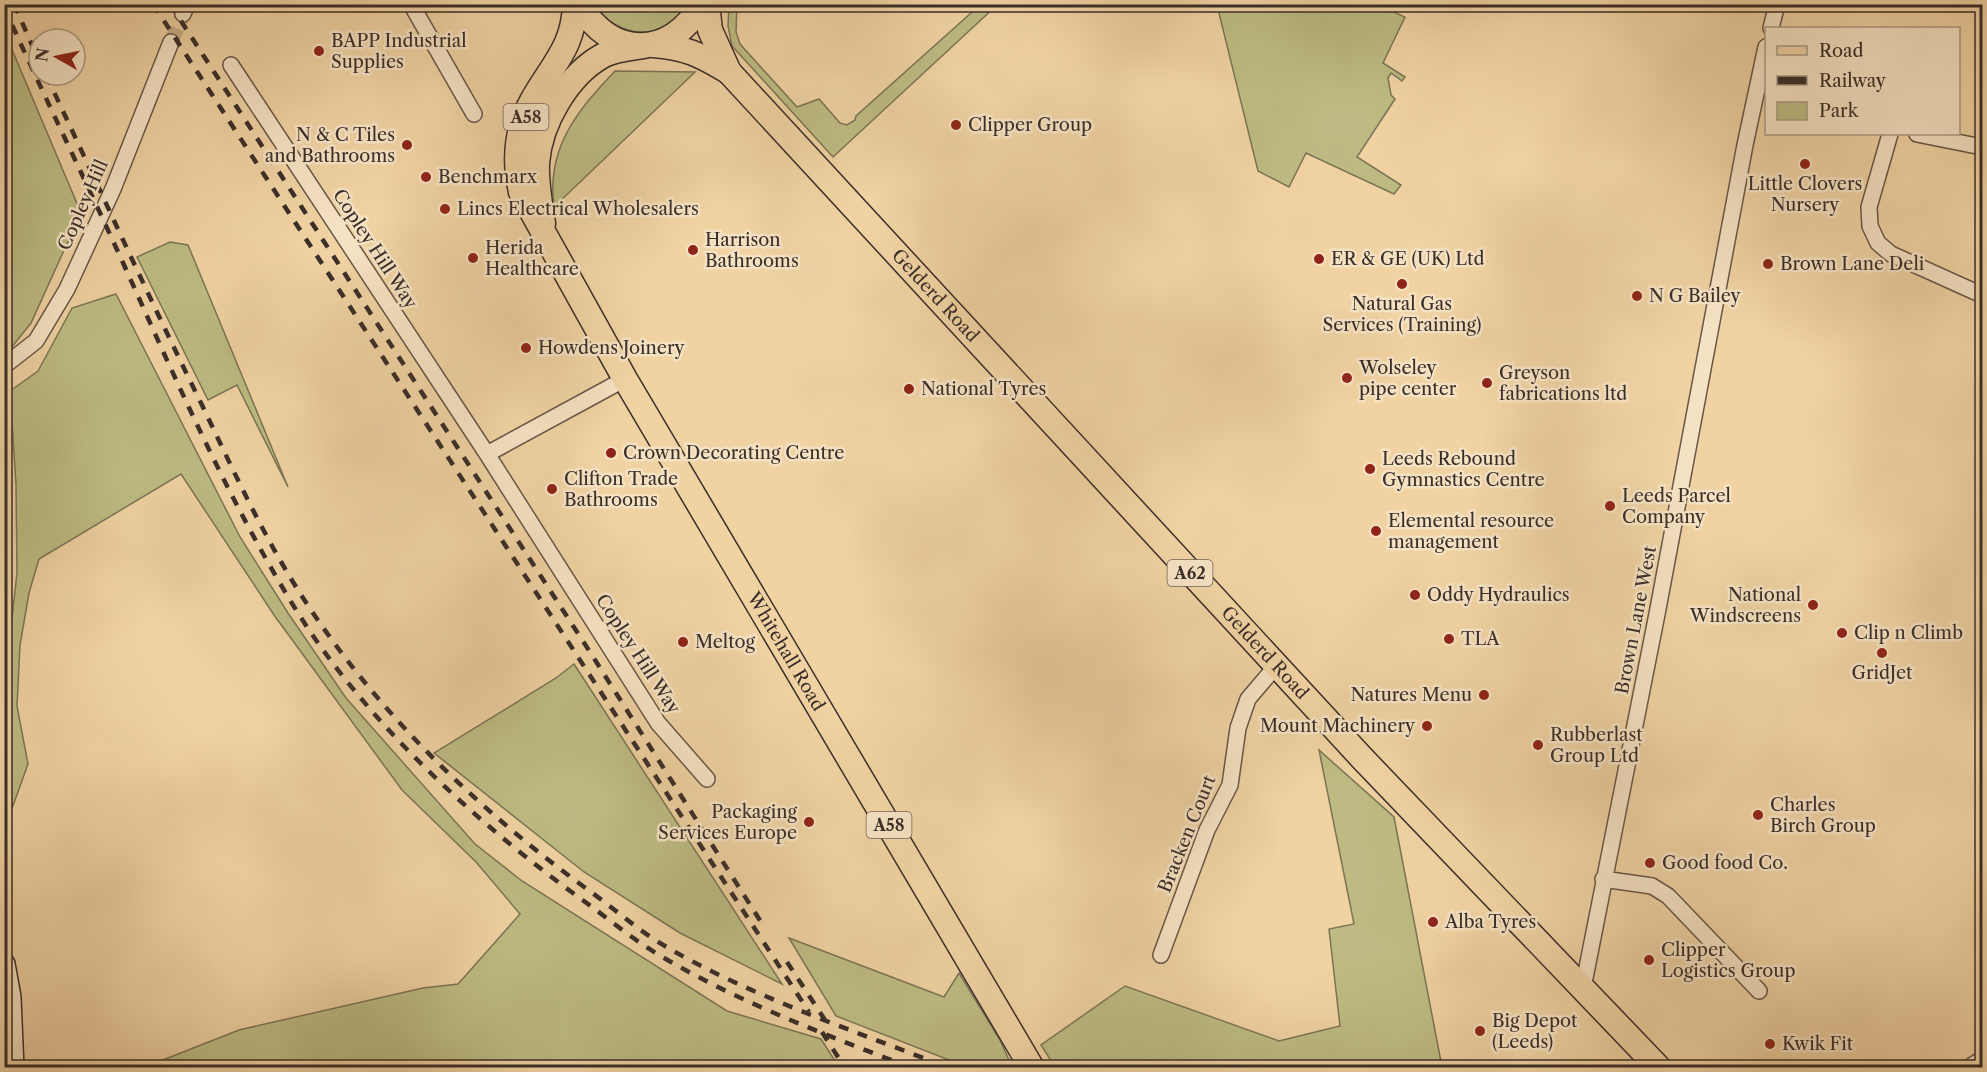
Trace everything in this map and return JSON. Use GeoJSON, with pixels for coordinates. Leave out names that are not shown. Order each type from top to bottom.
{"type":"FeatureCollection","features":[{"type":"Feature","properties":{"kind":"main road","name":"Whitehall Road"},"geometry":{"type":"LineString","coordinates":[[574,4],[572,29],[566,49],[532,102],[517,144],[517,174],[521,192],[625,379],[1032,1068]]}},
{"type":"Feature","properties":{"kind":"main road"},"geometry":{"type":"LineString","coordinates":[[579,4],[589,22],[605,36],[624,44],[648,45]]}},
{"type":"Feature","properties":{"kind":"main road","name":"A58"},"geometry":{"type":"LineString","coordinates":[[648,45],[679,33],[693,20],[702,4]]}},
{"type":"Feature","properties":{"kind":"main road","name":"Gelderd Road"},"geometry":{"type":"LineString","coordinates":[[707,4],[710,30],[729,72]]}},
{"type":"Feature","properties":{"kind":"main road","name":"Whitehall Road"},"geometry":{"type":"LineString","coordinates":[[544,234],[537,164],[543,134],[551,116],[567,89],[602,56],[615,50],[648,45]]}},
{"type":"Feature","properties":{"kind":"main road","name":"Gelderd Road"},"geometry":{"type":"LineString","coordinates":[[648,45],[677,46],[700,54],[729,72],[1276,666],[1659,1068]]}},
{"type":"Feature","properties":{"kind":"street"},"geometry":{"type":"LineString","coordinates":[[411,4],[474,114]]}},
{"type":"Feature","properties":{"kind":"street"},"geometry":{"type":"LineString","coordinates":[[1771,27],[1777,4]]}},
{"type":"Feature","properties":{"kind":"street","name":"Copley Hill"},"geometry":{"type":"LineString","coordinates":[[4,366],[36,341],[67,289],[112,189],[171,42]]}},
{"type":"Feature","properties":{"kind":"street","name":"Brown Lane West"},"geometry":{"type":"LineString","coordinates":[[1583,988],[1760,102],[1765,63]]}},
{"type":"Feature","properties":{"kind":"street","name":"Copley Hill Way"},"geometry":{"type":"LineString","coordinates":[[231,66],[487,453],[658,723],[707,779]]}},
{"type":"Feature","properties":{"kind":"street"},"geometry":{"type":"LineString","coordinates":[[1890,135],[1869,207],[1870,226],[1878,243],[1891,254],[1983,295]]}},
{"type":"Feature","properties":{"kind":"street"},"geometry":{"type":"LineString","coordinates":[[1922,135],[1983,147]]}},
{"type":"Feature","properties":{"kind":"street"},"geometry":{"type":"LineString","coordinates":[[487,453],[625,379]]}},
{"type":"Feature","properties":{"kind":"street","name":"Bracken Court"},"geometry":{"type":"LineString","coordinates":[[1161,955],[1207,830],[1230,785],[1238,729],[1248,699],[1276,666]]}},
{"type":"Feature","properties":{"kind":"street"},"geometry":{"type":"LineString","coordinates":[[1603,879],[1652,886],[1668,896],[1759,991]]}},
{"type":"Feature","properties":{"kind":"street"},"geometry":{"type":"LineString","coordinates":[[4,963],[10,997],[13,1068]]}},
{"type":"Feature","properties":{"kind":"street"},"geometry":{"type":"LineString","coordinates":[[1968,1068],[1983,1059]]}},
{"type":"Feature","properties":{"kind":"green space"},"geometry":{"type":"Polygon","coordinates":[[[594,5],[688,5],[679,17],[667,26],[655,31],[641,32],[615,25],[594,5]]]}},
{"type":"Feature","properties":{"kind":"green space"},"geometry":{"type":"Polygon","coordinates":[[[729,5],[737,5],[736,32],[740,44],[797,107],[819,99],[840,123],[847,125],[980,5],[997,5],[833,157],[732,46],[728,26],[729,5]]]}},
{"type":"Feature","properties":{"kind":"green space"},"geometry":{"type":"Polygon","coordinates":[[[1217,5],[1378,5],[1405,17],[1383,63],[1405,77],[1402,81],[1391,73],[1388,78],[1391,95],[1395,99],[1357,157],[1401,185],[1394,194],[1306,153],[1289,187],[1258,171],[1217,5]]]}},
{"type":"Feature","properties":{"kind":"green space"},"geometry":{"type":"Polygon","coordinates":[[[5,33],[81,213],[31,323],[7,353],[4,334],[5,33]]]}},
{"type":"Feature","properties":{"kind":"green space"},"geometry":{"type":"Polygon","coordinates":[[[615,71],[695,72],[554,207],[555,166],[567,132],[588,101],[615,71]]]}},
{"type":"Feature","properties":{"kind":"green space"},"geometry":{"type":"Polygon","coordinates":[[[170,242],[188,245],[288,487],[237,385],[208,400],[137,257],[170,242]]]}},
{"type":"Feature","properties":{"kind":"green space"},"geometry":{"type":"Polygon","coordinates":[[[116,294],[240,537],[288,613],[346,698],[475,844],[522,881],[727,1011],[821,1039],[839,1067],[145,1067],[239,1030],[423,988],[458,984],[520,914],[476,862],[402,790],[274,615],[181,474],[39,559],[29,593],[20,645],[17,706],[28,764],[5,828],[4,690],[17,573],[16,484],[10,391],[38,371],[72,308],[116,294]]]}},
{"type":"Feature","properties":{"kind":"green space"},"geometry":{"type":"Polygon","coordinates":[[[574,664],[782,984],[680,933],[584,872],[434,753],[556,678],[574,664]]]}},
{"type":"Feature","properties":{"kind":"green space"},"geometry":{"type":"Polygon","coordinates":[[[1319,750],[1394,817],[1442,1067],[1055,1067],[1041,1045],[1125,986],[1279,1041],[1340,1026],[1329,929],[1354,924],[1319,750]]]}},
{"type":"Feature","properties":{"kind":"green space"},"geometry":{"type":"Polygon","coordinates":[[[789,938],[944,997],[959,973],[1000,1040],[1012,1067],[967,1067],[836,1016],[789,938]]]}},
{"type":"Feature","properties":{"kind":"tunnel"},"geometry":{"type":"LineString","coordinates":[[171,42],[183,14]]}},
{"type":"Feature","properties":{"kind":"railway"},"geometry":{"type":"LineString","coordinates":[[14,4],[27,34]]}},
{"type":"Feature","properties":{"kind":"railway"},"geometry":{"type":"LineString","coordinates":[[153,4],[809,1012]]}},
{"type":"Feature","properties":{"kind":"railway"},"geometry":{"type":"LineString","coordinates":[[170,4],[590,652],[761,922]]}},
{"type":"Feature","properties":{"kind":"railway"},"geometry":{"type":"LineString","coordinates":[[4,7],[224,480],[293,605],[354,690],[389,730],[465,805],[547,873],[641,943],[689,972],[751,1003],[912,1068]]}},
{"type":"Feature","properties":{"kind":"railway"},"geometry":{"type":"LineString","coordinates":[[52,87],[162,323],[264,531],[307,604],[368,686],[401,725],[473,796],[511,829],[655,940],[698,964],[768,997],[949,1068]]}},
{"type":"Feature","properties":{"kind":"railway"},"geometry":{"type":"LineString","coordinates":[[4,507],[4,529]]}},
{"type":"Feature","properties":{"kind":"railway"},"geometry":{"type":"LineString","coordinates":[[787,962],[825,1020]]}},
{"type":"Feature","properties":{"kind":"railway"},"geometry":{"type":"LineString","coordinates":[[822,1032],[845,1068]]}},
{"type":"Feature","properties":{"kind":"place","name":"BAPP Industrial Supplies"},"geometry":{"type":"Point","coordinates":[319,51]}},
{"type":"Feature","properties":{"kind":"place","name":"Clipper Group"},"geometry":{"type":"Point","coordinates":[956,125]}},
{"type":"Feature","properties":{"kind":"place","name":"N & C Tiles and Bathrooms"},"geometry":{"type":"Point","coordinates":[407,145]}},
{"type":"Feature","properties":{"kind":"place","name":"Little Clovers Nursery"},"geometry":{"type":"Point","coordinates":[1805,164]}},
{"type":"Feature","properties":{"kind":"place","name":"Benchmarx"},"geometry":{"type":"Point","coordinates":[426,177]}},
{"type":"Feature","properties":{"kind":"place","name":"Lincs Electrical Wholesalers"},"geometry":{"type":"Point","coordinates":[445,209]}},
{"type":"Feature","properties":{"kind":"place","name":"Harrison Bathrooms"},"geometry":{"type":"Point","coordinates":[693,250]}},
{"type":"Feature","properties":{"kind":"place","name":"Herida Healthcare"},"geometry":{"type":"Point","coordinates":[473,258]}},
{"type":"Feature","properties":{"kind":"place","name":"ER & GE (UK) Ltd"},"geometry":{"type":"Point","coordinates":[1319,259]}},
{"type":"Feature","properties":{"kind":"place","name":"Brown Lane Deli"},"geometry":{"type":"Point","coordinates":[1768,264]}},
{"type":"Feature","properties":{"kind":"place","name":"Natural Gas Services (Training)"},"geometry":{"type":"Point","coordinates":[1402,284]}},
{"type":"Feature","properties":{"kind":"place","name":"N G Bailey"},"geometry":{"type":"Point","coordinates":[1637,296]}},
{"type":"Feature","properties":{"kind":"place","name":"Howdens Joinery"},"geometry":{"type":"Point","coordinates":[526,348]}},
{"type":"Feature","properties":{"kind":"place","name":"Wolseley pipe center"},"geometry":{"type":"Point","coordinates":[1347,378]}},
{"type":"Feature","properties":{"kind":"place","name":"Greyson fabrications ltd"},"geometry":{"type":"Point","coordinates":[1487,383]}},
{"type":"Feature","properties":{"kind":"place","name":"National Tyres"},"geometry":{"type":"Point","coordinates":[909,389]}},
{"type":"Feature","properties":{"kind":"place","name":"Crown Decorating Centre"},"geometry":{"type":"Point","coordinates":[611,453]}},
{"type":"Feature","properties":{"kind":"place","name":"Leeds Rebound Gymnastics Centre"},"geometry":{"type":"Point","coordinates":[1370,469]}},
{"type":"Feature","properties":{"kind":"place","name":"Clifton Trade Bathrooms"},"geometry":{"type":"Point","coordinates":[552,489]}},
{"type":"Feature","properties":{"kind":"place","name":"Leeds Parcel Company"},"geometry":{"type":"Point","coordinates":[1610,506]}},
{"type":"Feature","properties":{"kind":"place","name":"Elemental resource management"},"geometry":{"type":"Point","coordinates":[1376,531]}},
{"type":"Feature","properties":{"kind":"place","name":"Oddy Hydraulics"},"geometry":{"type":"Point","coordinates":[1415,595]}},
{"type":"Feature","properties":{"kind":"place","name":"National Windscreens"},"geometry":{"type":"Point","coordinates":[1813,605]}},
{"type":"Feature","properties":{"kind":"place","name":"Clip n Climb"},"geometry":{"type":"Point","coordinates":[1842,633]}},
{"type":"Feature","properties":{"kind":"place","name":"TLA"},"geometry":{"type":"Point","coordinates":[1449,639]}},
{"type":"Feature","properties":{"kind":"place","name":"Meltog"},"geometry":{"type":"Point","coordinates":[683,642]}},
{"type":"Feature","properties":{"kind":"place","name":"GridJet"},"geometry":{"type":"Point","coordinates":[1882,653]}},
{"type":"Feature","properties":{"kind":"place","name":"Natures Menu"},"geometry":{"type":"Point","coordinates":[1484,695]}},
{"type":"Feature","properties":{"kind":"place","name":"Mount Machinery"},"geometry":{"type":"Point","coordinates":[1427,726]}},
{"type":"Feature","properties":{"kind":"place","name":"Rubberlast Group Ltd"},"geometry":{"type":"Point","coordinates":[1538,745]}},
{"type":"Feature","properties":{"kind":"place","name":"Charles Birch Group"},"geometry":{"type":"Point","coordinates":[1758,815]}},
{"type":"Feature","properties":{"kind":"place","name":"Packaging Services Europe"},"geometry":{"type":"Point","coordinates":[809,822]}},
{"type":"Feature","properties":{"kind":"place","name":"Good food Co."},"geometry":{"type":"Point","coordinates":[1650,863]}},
{"type":"Feature","properties":{"kind":"place","name":"Alba Tyres"},"geometry":{"type":"Point","coordinates":[1433,922]}},
{"type":"Feature","properties":{"kind":"place","name":"Clipper Logistics Group"},"geometry":{"type":"Point","coordinates":[1649,960]}},
{"type":"Feature","properties":{"kind":"place","name":"Big Depot (Leeds)"},"geometry":{"type":"Point","coordinates":[1480,1031]}},
{"type":"Feature","properties":{"kind":"place","name":"Kwik Fit"},"geometry":{"type":"Point","coordinates":[1770,1044]}}]}
